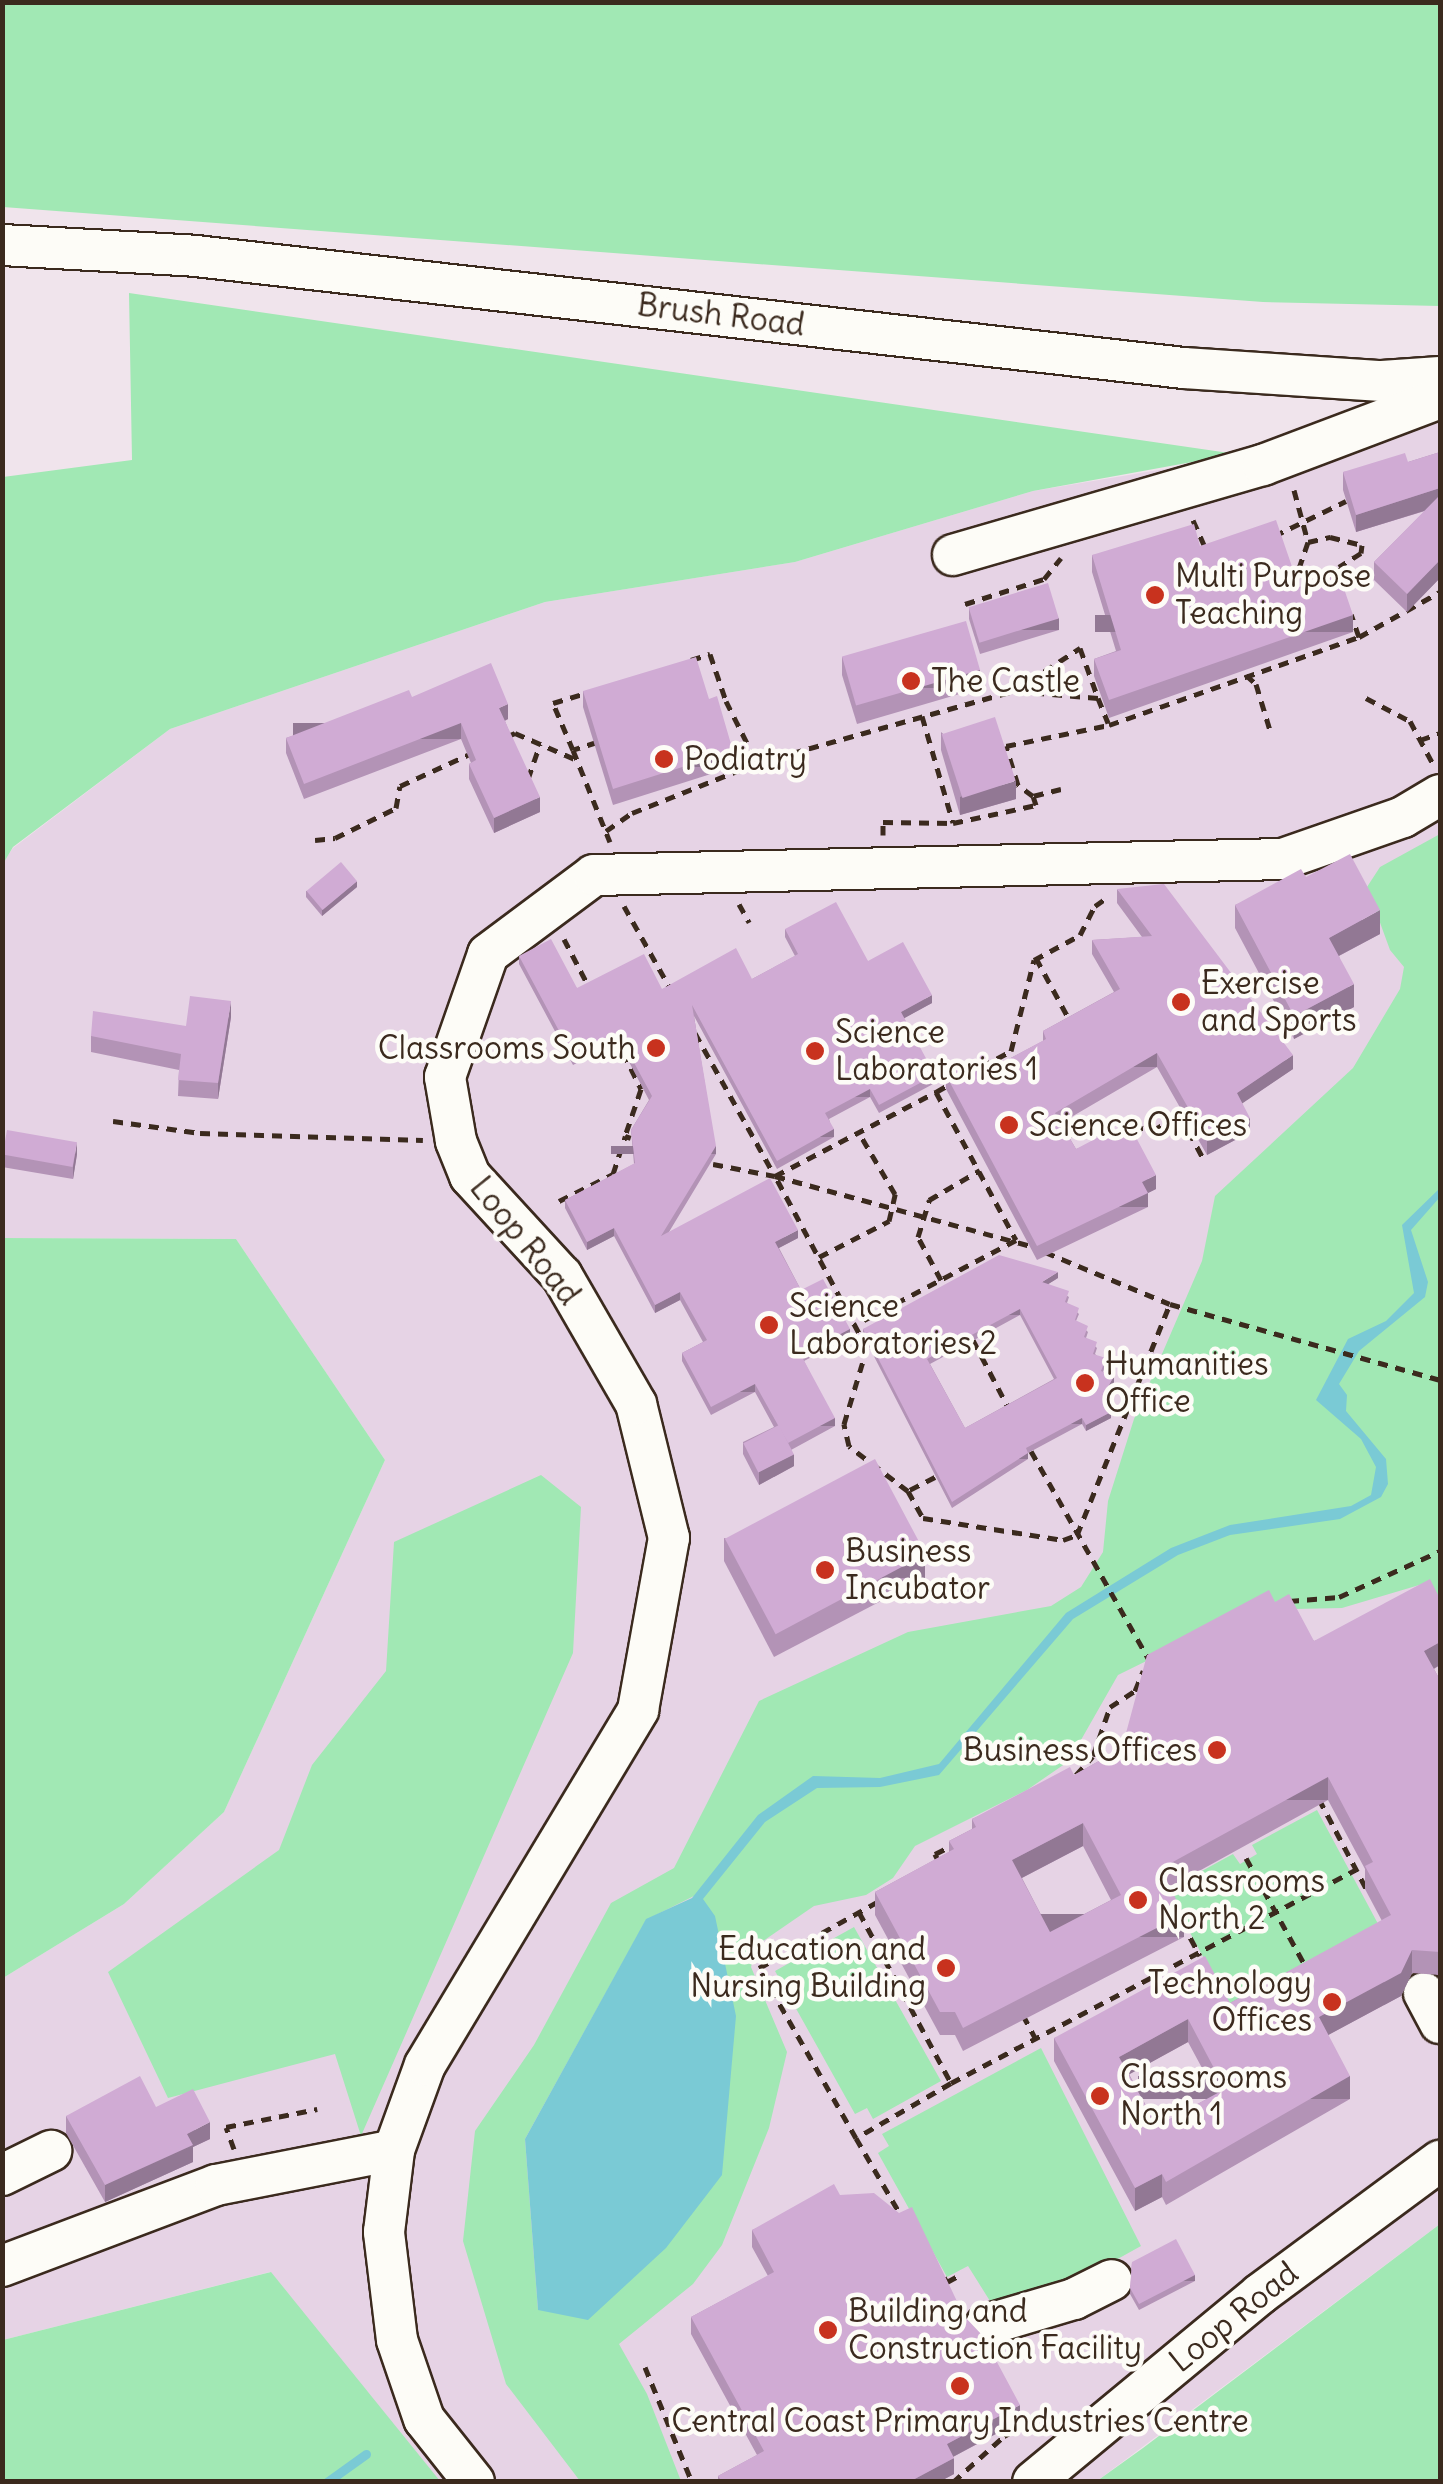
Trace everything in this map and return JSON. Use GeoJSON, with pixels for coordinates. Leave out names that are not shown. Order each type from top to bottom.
{"type":"FeatureCollection","features":[{"type":"Feature","properties":{"kind":"street","name":"Brush Road"},"geometry":{"type":"LineString","coordinates":[[2,245],[196,256],[1184,368],[1382,381],[1440,377]]}},
{"type":"Feature","properties":{"kind":"street"},"geometry":{"type":"LineString","coordinates":[[953,555],[1285,458],[1440,398]]}},
{"type":"Feature","properties":{"kind":"street","name":"Loop Road"},"geometry":{"type":"LineString","coordinates":[[474,2482],[424,2419],[397,2340],[384,2232],[394,2150],[425,2065],[638,1710],[669,1538],[636,1404],[562,1276],[470,1176],[456,1141],[445,1077],[488,954],[594,875],[1283,859],[1403,817],[1438,782]]}},
{"type":"Feature","properties":{"kind":"street"},"geometry":{"type":"LineString","coordinates":[[2,2266],[246,2180],[394,2150]]}},
{"type":"Feature","properties":{"kind":"street"},"geometry":{"type":"LineString","coordinates":[[2,2175],[50,2152]]}},
{"type":"Feature","properties":{"kind":"street","name":"Loop Road"},"geometry":{"type":"LineString","coordinates":[[1033,2482],[1260,2294],[1440,2161]]}},
{"type":"Feature","properties":{"kind":"street"},"geometry":{"type":"LineString","coordinates":[[986,2325],[1074,2299],[1112,2280]]}},
{"type":"Feature","properties":{"kind":"path"},"geometry":{"type":"LineString","coordinates":[[1285,458],[1308,542],[1290,591]]}},
{"type":"Feature","properties":{"kind":"path"},"geometry":{"type":"LineString","coordinates":[[1179,489],[1211,560]]}},
{"type":"Feature","properties":{"kind":"path"},"geometry":{"type":"LineString","coordinates":[[1271,537],[1304,525],[1317,510],[1346,500]]}},
{"type":"Feature","properties":{"kind":"path"},"geometry":{"type":"LineString","coordinates":[[1308,542],[1330,538],[1362,544],[1361,552],[1340,567],[1359,636]]}},
{"type":"Feature","properties":{"kind":"path"},"geometry":{"type":"LineString","coordinates":[[965,604],[1044,578],[1066,552]]}},
{"type":"Feature","properties":{"kind":"path"},"geometry":{"type":"LineString","coordinates":[[883,843],[883,822],[952,822],[1036,806],[1033,796],[1018,785],[1006,746],[1108,724],[1359,636],[1440,592]]}},
{"type":"Feature","properties":{"kind":"path"},"geometry":{"type":"LineString","coordinates":[[606,831],[632,813],[757,763],[1014,691],[1080,648],[1108,724]]}},
{"type":"Feature","properties":{"kind":"path"},"geometry":{"type":"LineString","coordinates":[[675,665],[710,654],[726,702],[757,763]]}},
{"type":"Feature","properties":{"kind":"path"},"geometry":{"type":"LineString","coordinates":[[1240,658],[1246,676],[1256,684],[1270,730]]}},
{"type":"Feature","properties":{"kind":"path"},"geometry":{"type":"LineString","coordinates":[[1089,675],[1106,668]]}},
{"type":"Feature","properties":{"kind":"path"},"geometry":{"type":"LineString","coordinates":[[1014,691],[1098,698]]}},
{"type":"Feature","properties":{"kind":"path"},"geometry":{"type":"LineString","coordinates":[[588,692],[553,703],[613,850]]}},
{"type":"Feature","properties":{"kind":"path"},"geometry":{"type":"LineString","coordinates":[[1366,698],[1410,721],[1438,782]]}},
{"type":"Feature","properties":{"kind":"path"},"geometry":{"type":"LineString","coordinates":[[707,708],[726,702]]}},
{"type":"Feature","properties":{"kind":"path"},"geometry":{"type":"LineString","coordinates":[[922,716],[952,822]]}},
{"type":"Feature","properties":{"kind":"path"},"geometry":{"type":"LineString","coordinates":[[1420,740],[1440,732]]}},
{"type":"Feature","properties":{"kind":"path"},"geometry":{"type":"LineString","coordinates":[[498,741],[515,734],[577,760]]}},
{"type":"Feature","properties":{"kind":"path"},"geometry":{"type":"LineString","coordinates":[[574,750],[612,738]]}},
{"type":"Feature","properties":{"kind":"path"},"geometry":{"type":"LineString","coordinates":[[526,784],[540,744]]}},
{"type":"Feature","properties":{"kind":"path"},"geometry":{"type":"LineString","coordinates":[[315,840],[334,838],[396,808],[400,786],[482,748]]}},
{"type":"Feature","properties":{"kind":"path"},"geometry":{"type":"LineString","coordinates":[[1033,796],[1062,789]]}},
{"type":"Feature","properties":{"kind":"path"},"geometry":{"type":"LineString","coordinates":[[775,1176],[1012,1051],[1036,958],[1080,935],[1095,906],[1119,891]]}},
{"type":"Feature","properties":{"kind":"path"},"geometry":{"type":"LineString","coordinates":[[608,912],[623,904],[680,1006]]}},
{"type":"Feature","properties":{"kind":"path"},"geometry":{"type":"LineString","coordinates":[[739,904],[749,922]]}},
{"type":"Feature","properties":{"kind":"path"},"geometry":{"type":"LineString","coordinates":[[578,928],[562,936],[594,997]]}},
{"type":"Feature","properties":{"kind":"path"},"geometry":{"type":"LineString","coordinates":[[1036,958],[1074,1028]]}},
{"type":"Feature","properties":{"kind":"path"},"geometry":{"type":"LineString","coordinates":[[690,1023],[867,1348],[844,1424],[849,1446],[908,1491],[923,1518],[1064,1540],[1077,1535],[1170,1304]]}},
{"type":"Feature","properties":{"kind":"path"},"geometry":{"type":"LineString","coordinates":[[560,1201],[613,1174],[628,1137],[640,1089],[610,1027]]}},
{"type":"Feature","properties":{"kind":"path"},"geometry":{"type":"LineString","coordinates":[[936,1092],[1016,1240]]}},
{"type":"Feature","properties":{"kind":"path"},"geometry":{"type":"LineString","coordinates":[[1061,1138],[1116,1121],[1152,1130],[1180,1115],[1204,1160]]}},
{"type":"Feature","properties":{"kind":"path"},"geometry":{"type":"LineString","coordinates":[[114,1121],[200,1133],[456,1141]]}},
{"type":"Feature","properties":{"kind":"path"},"geometry":{"type":"LineString","coordinates":[[819,1257],[888,1221],[892,1210],[894,1194],[860,1134]]}},
{"type":"Feature","properties":{"kind":"path"},"geometry":{"type":"LineString","coordinates":[[713,1164],[775,1176],[1016,1240],[1170,1304],[1440,1380]]}},
{"type":"Feature","properties":{"kind":"path"},"geometry":{"type":"LineString","coordinates":[[941,1280],[918,1238],[928,1200],[980,1170]]}},
{"type":"Feature","properties":{"kind":"path"},"geometry":{"type":"LineString","coordinates":[[855,1325],[1016,1240]]}},
{"type":"Feature","properties":{"kind":"path"},"geometry":{"type":"LineString","coordinates":[[974,1340],[1010,1410]]}},
{"type":"Feature","properties":{"kind":"path"},"geometry":{"type":"LineString","coordinates":[[1032,1451],[1148,1658]]}},
{"type":"Feature","properties":{"kind":"path"},"geometry":{"type":"LineString","coordinates":[[908,1491],[935,1477]]}},
{"type":"Feature","properties":{"kind":"path"},"geometry":{"type":"LineString","coordinates":[[1280,1604],[1339,1597],[1440,1552]]}},
{"type":"Feature","properties":{"kind":"path"},"geometry":{"type":"LineString","coordinates":[[1070,1782],[1093,1756],[1110,1707],[1135,1691],[1148,1658],[1164,1651]]}},
{"type":"Feature","properties":{"kind":"path"},"geometry":{"type":"LineString","coordinates":[[1093,1756],[1102,1772]]}},
{"type":"Feature","properties":{"kind":"path"},"geometry":{"type":"LineString","coordinates":[[1312,1786],[1366,1888]]}},
{"type":"Feature","properties":{"kind":"path"},"geometry":{"type":"LineString","coordinates":[[924,1875],[941,1866],[935,1854],[969,1836]]}},
{"type":"Feature","properties":{"kind":"path"},"geometry":{"type":"LineString","coordinates":[[1246,1858],[1313,1980]]}},
{"type":"Feature","properties":{"kind":"path"},"geometry":{"type":"LineString","coordinates":[[856,2138],[1373,1861]]}},
{"type":"Feature","properties":{"kind":"path"},"geometry":{"type":"LineString","coordinates":[[892,1894],[759,1968],[902,2218],[910,2214]]}},
{"type":"Feature","properties":{"kind":"path"},"geometry":{"type":"LineString","coordinates":[[1172,1904],[1208,1971]]}},
{"type":"Feature","properties":{"kind":"path"},"geometry":{"type":"LineString","coordinates":[[860,1912],[951,2084]]}},
{"type":"Feature","properties":{"kind":"path"},"geometry":{"type":"LineString","coordinates":[[1017,2004],[1036,2039]]}},
{"type":"Feature","properties":{"kind":"path"},"geometry":{"type":"LineString","coordinates":[[246,2180],[226,2127],[317,2109]]}},
{"type":"Feature","properties":{"kind":"path"},"geometry":{"type":"LineString","coordinates":[[938,2265],[947,2282],[958,2276]]}},
{"type":"Feature","properties":{"kind":"path"},"geometry":{"type":"LineString","coordinates":[[645,2367],[692,2482]]}},
{"type":"Feature","properties":{"kind":"path"},"geometry":{"type":"LineString","coordinates":[[954,2482],[1004,2436],[1039,2417]]}},
{"type":"Feature","properties":{"kind":"shaded area"},"geometry":{"type":"Polygon","coordinates":[[[1440,423],[1440,2224],[1097,2481],[438,2481],[270,2272],[3,2340],[3,1978],[124,1904],[224,1812],[385,1460],[236,1239],[3,1238],[2,864],[13,848],[170,729],[545,602],[795,562],[1033,491],[1440,423]]]}},
{"type":"Feature","properties":{"kind":"green space"},"geometry":{"type":"Polygon","coordinates":[[[3,2],[1440,3],[1440,306],[1263,302],[3,207],[3,2]]]}},
{"type":"Feature","properties":{"kind":"green space"},"geometry":{"type":"Polygon","coordinates":[[[129,293],[1236,454],[1033,491],[795,562],[545,602],[170,729],[13,847],[3,864],[3,477],[132,460],[129,293]]]}},
{"type":"Feature","properties":{"kind":"green space"},"geometry":{"type":"Polygon","coordinates":[[[1440,834],[1440,1610],[1426,1583],[1342,1608],[1250,1610],[1118,1675],[1069,1761],[1027,1790],[915,1846],[893,1878],[866,1895],[814,1906],[756,1946],[751,1967],[787,2052],[769,2128],[722,2245],[693,2284],[619,2344],[647,2394],[681,2481],[580,2481],[506,2384],[463,2241],[475,2131],[534,2045],[611,1903],[674,1868],[759,1701],[908,1632],[1051,1606],[1081,1587],[1103,1552],[1108,1501],[1134,1419],[1202,1261],[1215,1196],[1353,1068],[1400,989],[1404,967],[1390,950],[1367,887],[1380,867],[1440,834]],[[698,1894],[646,1920],[525,2139],[538,2310],[698,1894]]]}},
{"type":"Feature","properties":{"kind":"green space"},"geometry":{"type":"Polygon","coordinates":[[[3,1238],[236,1239],[385,1460],[224,1812],[124,1904],[3,1978],[3,1238]]]}},
{"type":"Feature","properties":{"kind":"green space"},"geometry":{"type":"Polygon","coordinates":[[[541,1475],[581,1507],[573,1653],[361,2136],[335,2054],[168,2098],[108,1972],[279,1850],[312,1765],[386,1671],[394,1542],[541,1475]]]}},
{"type":"Feature","properties":{"kind":"green space"},"geometry":{"type":"Polygon","coordinates":[[[1317,1810],[1384,1935],[1235,2016],[1167,1890],[1233,1854],[1240,1864],[1257,1854],[1252,1845],[1317,1810]]]}},
{"type":"Feature","properties":{"kind":"green space"},"geometry":{"type":"Polygon","coordinates":[[[854,1927],[941,2081],[873,2119],[867,2108],[855,2114],[775,1971],[854,1927]]]}},
{"type":"Feature","properties":{"kind":"green space"},"geometry":{"type":"Polygon","coordinates":[[[1041,2048],[1141,2246],[1078,2281],[995,2309],[968,2266],[947,2277],[878,2153],[889,2146],[882,2134],[1041,2048]]]}},
{"type":"Feature","properties":{"kind":"green space"},"geometry":{"type":"Polygon","coordinates":[[[1440,2224],[1440,2481],[1097,2481],[1143,2448],[1440,2224]]]}},
{"type":"Feature","properties":{"kind":"green space"},"geometry":{"type":"Polygon","coordinates":[[[271,2272],[440,2481],[3,2481],[3,2340],[271,2272]]]}},
{"type":"Feature","properties":{"kind":"water"},"geometry":{"type":"Polygon","coordinates":[[[1440,1188],[1440,1197],[1411,1230],[1428,1282],[1425,1297],[1359,1351],[1339,1384],[1347,1395],[1346,1411],[1386,1459],[1388,1484],[1381,1497],[1340,1519],[1230,1535],[1178,1555],[1073,1619],[939,1775],[880,1787],[817,1788],[765,1822],[703,1899],[715,1916],[736,2016],[722,2175],[666,2248],[588,2320],[538,2310],[525,2139],[646,1919],[692,1898],[758,1815],[813,1776],[880,1778],[939,1764],[1066,1613],[1171,1548],[1230,1525],[1351,1506],[1371,1495],[1376,1467],[1361,1439],[1316,1400],[1348,1339],[1386,1321],[1414,1293],[1402,1225],[1440,1188]]]}},
{"type":"Feature","properties":{"kind":"building"},"geometry":{"type":"Polygon","coordinates":[[[1440,452],[1440,488],[1356,515],[1343,472],[1405,453],[1408,462],[1440,452]]]}},
{"type":"Feature","properties":{"kind":"building"},"geometry":{"type":"Polygon","coordinates":[[[1440,495],[1440,560],[1407,594],[1374,562],[1440,495]]]}},
{"type":"Feature","properties":{"kind":"building"},"geometry":{"type":"Polygon","coordinates":[[[1276,520],[1299,587],[1339,574],[1353,615],[1109,700],[1094,659],[1121,650],[1092,555],[1194,524],[1200,546],[1276,520]]]}},
{"type":"Feature","properties":{"kind":"building"},"geometry":{"type":"Polygon","coordinates":[[[1048,583],[1059,618],[979,643],[969,607],[1048,583]]]}},
{"type":"Feature","properties":{"kind":"building","name":"The Castle"},"geometry":{"type":"Polygon","coordinates":[[[966,621],[980,670],[856,706],[842,657],[966,621]]]}},
{"type":"Feature","properties":{"kind":"building"},"geometry":{"type":"Polygon","coordinates":[[[696,657],[709,699],[717,696],[733,751],[613,789],[583,691],[696,657]]]}},
{"type":"Feature","properties":{"kind":"building"},"geometry":{"type":"Polygon","coordinates":[[[491,663],[508,704],[499,708],[540,797],[494,818],[469,764],[476,760],[461,723],[304,784],[286,738],[409,690],[412,697],[491,663]]]}},
{"type":"Feature","properties":{"kind":"building"},"geometry":{"type":"Polygon","coordinates":[[[995,717],[1016,781],[962,798],[942,734],[995,717]]]}},
{"type":"Feature","properties":{"kind":"building"},"geometry":{"type":"Polygon","coordinates":[[[1350,854],[1380,910],[1329,938],[1354,984],[1294,1016],[1235,905],[1301,869],[1306,877],[1350,854]]]}},
{"type":"Feature","properties":{"kind":"building"},"geometry":{"type":"Polygon","coordinates":[[[341,862],[357,881],[323,910],[307,891],[341,862]]]}},
{"type":"Feature","properties":{"kind":"building"},"geometry":{"type":"Polygon","coordinates":[[[1164,884],[1293,1055],[1237,1093],[1250,1118],[1207,1141],[1157,1053],[1055,1113],[1076,1149],[1112,1130],[1115,1136],[1131,1128],[1156,1175],[1142,1182],[1148,1193],[1037,1246],[946,1075],[982,1056],[990,1069],[1046,1039],[1043,1031],[1120,989],[1092,940],[1152,936],[1117,889],[1164,884]]]}},
{"type":"Feature","properties":{"kind":"building"},"geometry":{"type":"Polygon","coordinates":[[[836,902],[868,961],[903,942],[932,995],[901,1012],[935,1075],[879,1105],[870,1089],[825,1113],[834,1129],[777,1161],[692,1005],[716,1146],[661,1236],[770,1178],[798,1230],[775,1242],[801,1290],[823,1279],[850,1329],[801,1355],[835,1418],[788,1443],[755,1384],[711,1407],[682,1353],[707,1340],[680,1292],[655,1305],[614,1228],[587,1242],[565,1200],[635,1163],[631,1130],[652,1096],[618,1033],[573,1057],[519,956],[551,939],[577,988],[644,954],[662,989],[736,948],[752,979],[798,954],[785,929],[836,902]]]}},
{"type":"Feature","properties":{"kind":"building"},"geometry":{"type":"Polygon","coordinates":[[[190,996],[231,1001],[218,1083],[178,1080],[181,1054],[91,1036],[93,1011],[186,1026],[190,996]]]}},
{"type":"Feature","properties":{"kind":"building"},"geometry":{"type":"Polygon","coordinates":[[[7,1130],[77,1142],[73,1167],[3,1155],[7,1130]]]}},
{"type":"Feature","properties":{"kind":"building","name":"Humanities Office"},"geometry":{"type":"Polygon","coordinates":[[[999,1255],[1058,1272],[1042,1282],[1069,1291],[1065,1302],[1079,1308],[1075,1320],[1088,1326],[1084,1337],[1097,1342],[1093,1354],[1106,1358],[1101,1371],[1114,1376],[1103,1396],[1111,1412],[1086,1425],[1082,1418],[1026,1448],[1028,1453],[952,1502],[863,1329],[999,1255]],[[1020,1309],[927,1359],[965,1428],[1057,1378],[1020,1309]]]}},
{"type":"Feature","properties":{"kind":"building"},"geometry":{"type":"Polygon","coordinates":[[[779,1425],[794,1454],[758,1473],[743,1443],[779,1425]]]}},
{"type":"Feature","properties":{"kind":"building","name":"Business Incubator"},"geometry":{"type":"Polygon","coordinates":[[[875,1459],[926,1554],[776,1634],[725,1539],[875,1459]]]}},
{"type":"Feature","properties":{"kind":"building"},"geometry":{"type":"Polygon","coordinates":[[[1430,1579],[1440,1599],[1440,1642],[1424,1651],[1440,1680],[1440,1952],[1412,1950],[1401,1973],[1319,2017],[1350,2076],[1166,2182],[1162,2174],[1135,2188],[1054,2038],[1205,1956],[1230,2003],[1391,1915],[1365,1866],[1373,1862],[1328,1777],[1160,1869],[1184,1914],[963,2028],[955,2012],[940,2012],[875,1892],[954,1849],[949,1841],[976,1827],[972,1819],[1070,1767],[1074,1775],[1122,1748],[1147,1655],[1269,1590],[1275,1602],[1289,1594],[1314,1641],[1430,1579]],[[1083,1823],[1012,1860],[1050,1932],[1121,1895],[1083,1823]],[[1188,2019],[1119,2057],[1157,2126],[1225,2089],[1188,2019]]]}},
{"type":"Feature","properties":{"kind":"building"},"geometry":{"type":"Polygon","coordinates":[[[140,2076],[156,2107],[193,2089],[210,2122],[187,2134],[193,2145],[105,2185],[66,2116],[140,2076]]]}},
{"type":"Feature","properties":{"kind":"building"},"geometry":{"type":"Polygon","coordinates":[[[834,2184],[840,2195],[874,2193],[899,2213],[912,2207],[964,2316],[983,2336],[1020,2405],[947,2444],[954,2458],[909,2482],[722,2482],[718,2476],[764,2451],[691,2317],[774,2272],[752,2230],[834,2184]]]}},
{"type":"Feature","properties":{"kind":"building"},"geometry":{"type":"Polygon","coordinates":[[[1176,2239],[1195,2275],[1139,2304],[1130,2288],[1132,2262],[1176,2239]]]}},
{"type":"Feature","properties":{"kind":"waterway"},"geometry":{"type":"LineString","coordinates":[[327,2482],[366,2454]]}},
{"type":"Feature","properties":{"kind":"place","name":"Multi Purpose Teaching"},"geometry":{"type":"Point","coordinates":[1155,595]}},
{"type":"Feature","properties":{"kind":"place","name":"The Castle"},"geometry":{"type":"Point","coordinates":[911,681]}},
{"type":"Feature","properties":{"kind":"place","name":"Podiatry"},"geometry":{"type":"Point","coordinates":[664,759]}},
{"type":"Feature","properties":{"kind":"place","name":"Exercise and Sports"},"geometry":{"type":"Point","coordinates":[1181,1002]}},
{"type":"Feature","properties":{"kind":"place","name":"Classrooms South"},"geometry":{"type":"Point","coordinates":[656,1048]}},
{"type":"Feature","properties":{"kind":"place","name":"Science Laboratories 1"},"geometry":{"type":"Point","coordinates":[815,1051]}},
{"type":"Feature","properties":{"kind":"place","name":"Science Offices"},"geometry":{"type":"Point","coordinates":[1009,1125]}},
{"type":"Feature","properties":{"kind":"place","name":"Science Laboratories 2"},"geometry":{"type":"Point","coordinates":[769,1325]}},
{"type":"Feature","properties":{"kind":"place","name":"Humanities Office"},"geometry":{"type":"Point","coordinates":[1085,1383]}},
{"type":"Feature","properties":{"kind":"place","name":"Business Incubator"},"geometry":{"type":"Point","coordinates":[825,1570]}},
{"type":"Feature","properties":{"kind":"place","name":"Business Offices"},"geometry":{"type":"Point","coordinates":[1217,1750]}},
{"type":"Feature","properties":{"kind":"place","name":"Classrooms North 2"},"geometry":{"type":"Point","coordinates":[1138,1900]}},
{"type":"Feature","properties":{"kind":"place","name":"Education and Nursing Building"},"geometry":{"type":"Point","coordinates":[946,1968]}},
{"type":"Feature","properties":{"kind":"place","name":"Technology Offices"},"geometry":{"type":"Point","coordinates":[1332,2002]}},
{"type":"Feature","properties":{"kind":"place","name":"Classrooms North 1"},"geometry":{"type":"Point","coordinates":[1100,2096]}},
{"type":"Feature","properties":{"kind":"place","name":"Building and Construction Facility"},"geometry":{"type":"Point","coordinates":[828,2330]}},
{"type":"Feature","properties":{"kind":"place","name":"Central Coast Primary Industries Centre"},"geometry":{"type":"Point","coordinates":[960,2386]}}]}
